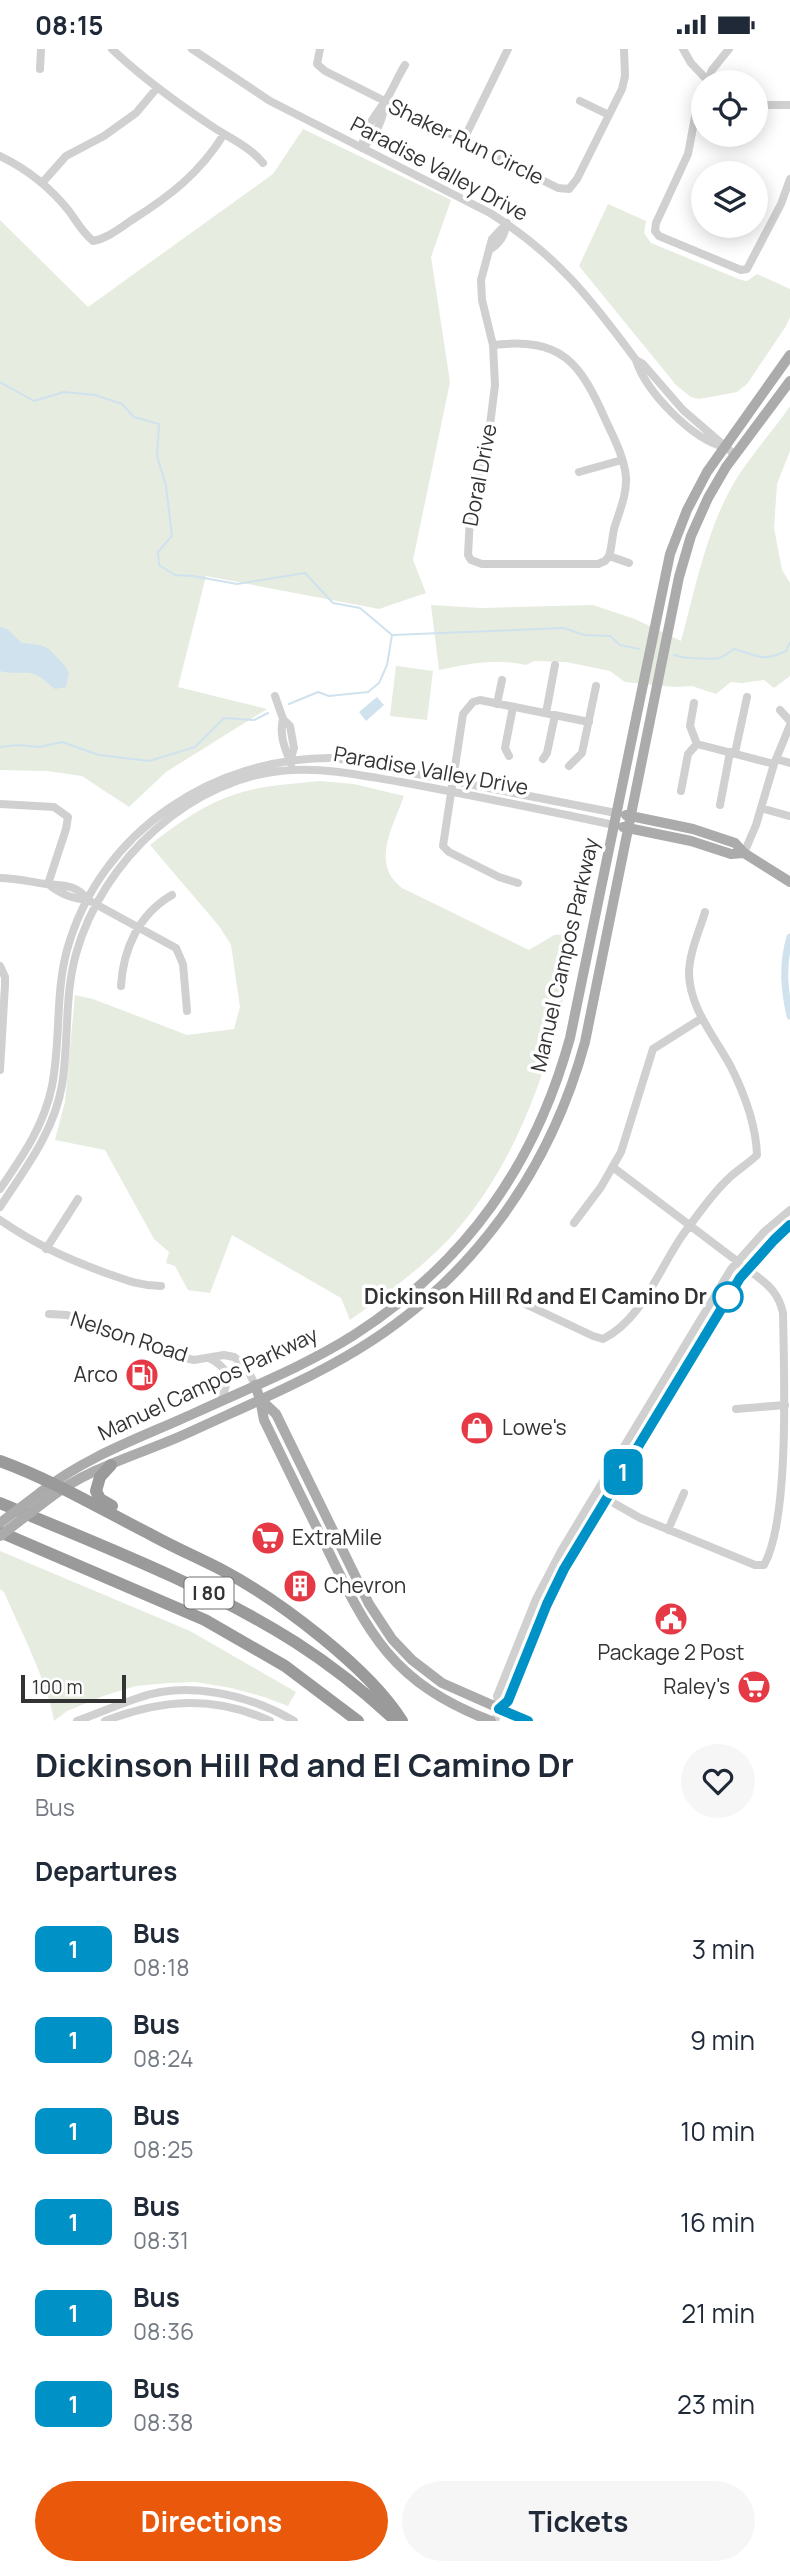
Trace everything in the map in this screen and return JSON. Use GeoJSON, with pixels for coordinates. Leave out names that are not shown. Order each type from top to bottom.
{"type":"FeatureCollection","features":[{"type":"Feature","properties":{"kind":"highway"},"geometry":{"type":"LineString","coordinates":[[0,1461],[58,1485],[244,1583],[303,1624],[390,1702],[402,1721]]}},
{"type":"Feature","properties":{"kind":"highway"},"geometry":{"type":"LineString","coordinates":[[111,1465],[97,1485],[100,1499],[193,1555]]}},
{"type":"Feature","properties":{"kind":"highway","name":"I 80"},"geometry":{"type":"LineString","coordinates":[[0,1503],[164,1573],[249,1615],[331,1667],[397,1721]]}},
{"type":"Feature","properties":{"kind":"highway","name":"I 80"},"geometry":{"type":"LineString","coordinates":[[3,1535],[167,1602],[240,1638],[316,1687],[358,1721]]}},
{"type":"Feature","properties":{"kind":"main road","name":"Manuel Campos Parkway"},"geometry":{"type":"LineString","coordinates":[[0,1523],[46,1494],[82,1465],[339,1343],[415,1290],[469,1236],[511,1180],[548,1108],[564,1061],[670,554],[691,500],[724,447],[790,355]]}},
{"type":"Feature","properties":{"kind":"main road","name":"Manuel Campos Parkway"},"geometry":{"type":"LineString","coordinates":[[58,1485],[160,1446],[338,1361],[404,1318],[445,1283],[473,1255],[523,1188],[561,1115],[578,1066],[683,559],[708,498],[790,381]]}},
{"type":"Feature","properties":{"kind":"main road","name":"Paradise Valley Drive"},"geometry":{"type":"LineString","coordinates":[[616,813],[713,834],[735,843],[744,853],[790,882]]}},
{"type":"Feature","properties":{"kind":"main road","name":"Paradise Valley Drive"},"geometry":{"type":"LineString","coordinates":[[614,825],[691,841],[731,854],[744,853]]}},
{"type":"Feature","properties":{"kind":"main road"},"geometry":{"type":"LineString","coordinates":[[254,1385],[261,1399],[277,1416],[369,1604],[383,1627],[401,1649],[433,1677],[461,1693],[528,1721]]}},
{"type":"Feature","properties":{"kind":"main road"},"geometry":{"type":"LineString","coordinates":[[261,1399],[264,1420],[352,1600],[372,1634],[397,1663],[425,1687],[455,1706],[493,1721]]}},
{"type":"Feature","properties":{"kind":"main road","name":"Manuel Campos Parkway"},"geometry":{"type":"LineString","coordinates":[[3,1535],[46,1494]]}},
{"type":"Feature","properties":{"kind":"street"},"geometry":{"type":"LineString","coordinates":[[40,69],[41,49]]}},
{"type":"Feature","properties":{"kind":"street"},"geometry":{"type":"LineString","coordinates":[[112,49],[157,88],[253,151],[263,163]]}},
{"type":"Feature","properties":{"kind":"street","name":"Paradise Valley Drive"},"geometry":{"type":"LineString","coordinates":[[192,49],[270,101],[507,223],[558,264],[582,289],[636,360],[658,396],[677,417],[712,444],[724,447],[735,456]]}},
{"type":"Feature","properties":{"kind":"street","name":"Shaker Run Circle"},"geometry":{"type":"LineString","coordinates":[[320,49],[317,64],[325,71],[558,188],[569,188],[577,179],[622,89],[625,76],[624,49]]}},
{"type":"Feature","properties":{"kind":"street"},"geometry":{"type":"LineString","coordinates":[[463,141],[508,49]]}},
{"type":"Feature","properties":{"kind":"street"},"geometry":{"type":"LineString","coordinates":[[683,49],[696,70]]}},
{"type":"Feature","properties":{"kind":"street"},"geometry":{"type":"LineString","coordinates":[[712,70],[729,49]]}},
{"type":"Feature","properties":{"kind":"street"},"geometry":{"type":"LineString","coordinates":[[362,149],[371,140],[384,113],[385,101],[405,65]]}},
{"type":"Feature","properties":{"kind":"street"},"geometry":{"type":"LineString","coordinates":[[42,183],[66,156],[104,136],[136,113],[157,88]]}},
{"type":"Feature","properties":{"kind":"street"},"geometry":{"type":"LineString","coordinates":[[580,101],[609,115]]}},
{"type":"Feature","properties":{"kind":"street"},"geometry":{"type":"LineString","coordinates":[[768,106],[789,108]]}},
{"type":"Feature","properties":{"kind":"street"},"geometry":{"type":"LineString","coordinates":[[0,156],[42,183],[70,212],[84,234],[93,241],[102,239],[166,199],[201,167],[224,134]]}},
{"type":"Feature","properties":{"kind":"street"},"geometry":{"type":"LineString","coordinates":[[691,138],[688,154],[656,223],[655,231],[659,236],[741,270],[747,269],[781,204],[790,179]]}},
{"type":"Feature","properties":{"kind":"street","name":"Doral Drive"},"geometry":{"type":"LineString","coordinates":[[507,223],[492,239],[481,280],[482,300],[493,345],[493,404],[470,517],[467,549],[471,560],[482,564],[598,564],[609,556]]}},
{"type":"Feature","properties":{"kind":"street"},"geometry":{"type":"LineString","coordinates":[[493,345],[526,342],[541,345],[571,361],[585,376],[622,460],[625,489],[609,556],[629,563]]}},
{"type":"Feature","properties":{"kind":"street"},"geometry":{"type":"LineString","coordinates":[[579,472],[622,460]]}},
{"type":"Feature","properties":{"kind":"street"},"geometry":{"type":"LineString","coordinates":[[543,759],[547,753],[555,665]]}},
{"type":"Feature","properties":{"kind":"street"},"geometry":{"type":"LineString","coordinates":[[497,704],[502,680]]}},
{"type":"Feature","properties":{"kind":"street"},"geometry":{"type":"LineString","coordinates":[[569,766],[582,753],[596,686]]}},
{"type":"Feature","properties":{"kind":"street"},"geometry":{"type":"LineString","coordinates":[[275,697],[283,719],[290,726],[295,748],[290,760],[292,770]]}},
{"type":"Feature","properties":{"kind":"street"},"geometry":{"type":"LineString","coordinates":[[720,805],[747,697]]}},
{"type":"Feature","properties":{"kind":"street"},"geometry":{"type":"LineString","coordinates":[[518,883],[499,877],[449,852],[443,846],[461,722],[467,707],[480,701],[589,722]]}},
{"type":"Feature","properties":{"kind":"street"},"geometry":{"type":"LineString","coordinates":[[694,703],[690,726],[698,744]]}},
{"type":"Feature","properties":{"kind":"street"},"geometry":{"type":"LineString","coordinates":[[509,756],[505,748],[513,707]]}},
{"type":"Feature","properties":{"kind":"street"},"geometry":{"type":"LineString","coordinates":[[744,853],[790,723],[780,710]]}},
{"type":"Feature","properties":{"kind":"street"},"geometry":{"type":"LineString","coordinates":[[698,744],[790,763]]}},
{"type":"Feature","properties":{"kind":"street"},"geometry":{"type":"LineString","coordinates":[[681,791],[688,754],[698,744]]}},
{"type":"Feature","properties":{"kind":"street","name":"Paradise Valley Drive"},"geometry":{"type":"LineString","coordinates":[[0,1189],[33,1139],[47,1107],[55,1068],[62,970],[72,937],[114,859],[130,840],[164,810],[213,782],[260,766],[310,757],[335,758],[616,813]]}},
{"type":"Feature","properties":{"kind":"street","name":"Paradise Valley Drive"},"geometry":{"type":"LineString","coordinates":[[0,1207],[42,1143],[56,1109],[64,1069],[72,971],[92,902],[145,839],[170,818],[201,798],[240,781],[292,770],[357,773],[614,825]]}},
{"type":"Feature","properties":{"kind":"street"},"geometry":{"type":"LineString","coordinates":[[0,804],[54,807],[68,817],[48,884]]}},
{"type":"Feature","properties":{"kind":"street"},"geometry":{"type":"LineString","coordinates":[[761,808],[789,816]]}},
{"type":"Feature","properties":{"kind":"street"},"geometry":{"type":"LineString","coordinates":[[0,878],[59,883],[82,892],[92,902],[168,942],[181,955],[187,1011]]}},
{"type":"Feature","properties":{"kind":"street"},"geometry":{"type":"LineString","coordinates":[[121,986],[124,957],[139,927],[156,905],[172,895]]}},
{"type":"Feature","properties":{"kind":"street"},"geometry":{"type":"LineString","coordinates":[[504,1294],[603,1339],[624,1324],[636,1310],[691,1224],[726,1180],[757,1155],[754,1132],[740,1088],[702,1018],[691,991],[693,950],[705,912]]}},
{"type":"Feature","properties":{"kind":"street"},"geometry":{"type":"LineString","coordinates":[[0,966],[5,985],[0,1070]]}},
{"type":"Feature","properties":{"kind":"street"},"geometry":{"type":"LineString","coordinates":[[574,1223],[614,1168],[629,1132],[653,1049],[702,1018]]}},
{"type":"Feature","properties":{"kind":"street"},"geometry":{"type":"LineString","coordinates":[[596,1493],[640,1518],[755,1565],[764,1565],[771,1557],[784,1506],[785,1405],[780,1301],[768,1284],[614,1168]]}},
{"type":"Feature","properties":{"kind":"street"},"geometry":{"type":"LineString","coordinates":[[46,1249],[78,1199]]}},
{"type":"Feature","properties":{"kind":"street"},"geometry":{"type":"LineString","coordinates":[[499,1709],[497,1696],[536,1599],[554,1563],[719,1287],[765,1231],[790,1210]]}},
{"type":"Feature","properties":{"kind":"street"},"geometry":{"type":"LineString","coordinates":[[0,1220],[46,1249],[140,1286],[161,1286]]}},
{"type":"Feature","properties":{"kind":"street"},"geometry":{"type":"LineString","coordinates":[[493,1721],[499,1709],[508,1701],[564,1569],[729,1294],[748,1268],[790,1225]]}},
{"type":"Feature","properties":{"kind":"street","name":"Nelson Road"},"geometry":{"type":"LineString","coordinates":[[49,1314],[67,1315],[180,1357],[194,1360],[224,1355],[239,1359],[246,1366],[254,1385]]}},
{"type":"Feature","properties":{"kind":"street","name":"Nelson Road"},"geometry":{"type":"LineString","coordinates":[[209,1358],[227,1374],[221,1401]]}},
{"type":"Feature","properties":{"kind":"street"},"geometry":{"type":"LineString","coordinates":[[736,1409],[785,1405]]}},
{"type":"Feature","properties":{"kind":"street"},"geometry":{"type":"LineString","coordinates":[[668,1530],[684,1493]]}},
{"type":"Feature","properties":{"kind":"street"},"geometry":{"type":"LineString","coordinates":[[77,1721],[139,1697],[180,1691],[236,1696],[267,1707],[294,1721]]}},
{"type":"Feature","properties":{"kind":"street"},"geometry":{"type":"LineString","coordinates":[[105,1721],[132,1711],[179,1703],[218,1705],[270,1721]]}},
{"type":"Feature","properties":{"kind":"shaded area"},"geometry":{"type":"Polygon","coordinates":[[[303,129],[451,200],[431,257],[450,382],[413,560],[426,593],[379,609],[206,576],[178,687],[267,709],[166,772],[129,807],[82,776],[47,771],[0,770],[0,220],[88,307],[273,174],[303,129]]]}},
{"type":"Feature","properties":{"kind":"shaded area"},"geometry":{"type":"Polygon","coordinates":[[[608,204],[646,221],[644,233],[651,243],[741,280],[747,281],[757,274],[790,289],[790,317],[786,326],[747,384],[737,392],[699,399],[691,397],[676,385],[579,266],[608,204]]]}},
{"type":"Feature","properties":{"kind":"shaded area"},"geometry":{"type":"Polygon","coordinates":[[[790,406],[790,451],[777,484],[774,528],[782,570],[790,583],[790,676],[774,688],[764,680],[731,682],[716,694],[692,686],[625,682],[610,671],[566,662],[534,661],[526,665],[493,662],[439,670],[431,605],[481,608],[593,605],[635,619],[681,641],[701,564],[721,508],[743,468],[790,406]]]}},
{"type":"Feature","properties":{"kind":"shaded area"},"geometry":{"type":"Polygon","coordinates":[[[396,666],[433,671],[427,720],[390,716],[396,666]]]}},
{"type":"Feature","properties":{"kind":"shaded area"},"geometry":{"type":"Polygon","coordinates":[[[320,781],[354,784],[404,796],[390,832],[386,857],[392,878],[402,888],[529,950],[554,935],[576,933],[560,1015],[548,1055],[518,1135],[498,1172],[475,1207],[438,1250],[389,1292],[350,1320],[341,1298],[232,1235],[210,1293],[188,1290],[175,1266],[166,1263],[169,1252],[154,1239],[105,1150],[55,1140],[65,1102],[75,995],[93,999],[187,1035],[234,1029],[240,1007],[231,945],[219,926],[150,845],[193,815],[227,797],[258,788],[320,781]]]}},
{"type":"Feature","properties":{"kind":"shaded area"},"geometry":{"type":"Polygon","coordinates":[[[0,1551],[190,1631],[296,1692],[288,1706],[231,1688],[195,1682],[136,1686],[67,1711],[54,1721],[40,1673],[4,1592],[0,1589],[0,1551]]]}},
{"type":"Feature","properties":{"kind":"water"},"geometry":{"type":"Polygon","coordinates":[[[0,627],[7,629],[22,643],[41,645],[49,649],[66,667],[69,674],[66,687],[55,689],[33,674],[0,671],[0,627]]]}},
{"type":"Feature","properties":{"kind":"water"},"geometry":{"type":"Polygon","coordinates":[[[377,697],[384,705],[366,721],[359,712],[377,697]]]}},
{"type":"Feature","properties":{"kind":"waterway"},"geometry":{"type":"LineString","coordinates":[[0,382],[34,401],[64,392],[95,395],[122,404],[134,417],[159,424],[157,456],[166,486],[172,536],[158,552],[159,565],[175,575],[237,584],[305,573],[333,603],[360,608],[392,635],[564,628],[584,635],[610,636],[620,645],[639,649]]}},
{"type":"Feature","properties":{"kind":"waterway"},"geometry":{"type":"LineString","coordinates":[[289,704],[318,692],[329,696],[368,692],[379,683],[387,665],[392,635]]}},
{"type":"Feature","properties":{"kind":"waterway"},"geometry":{"type":"LineString","coordinates":[[674,655],[715,659],[734,649],[760,657],[771,657],[786,651],[790,642]]}},
{"type":"Feature","properties":{"kind":"waterway"},"geometry":{"type":"LineString","coordinates":[[0,747],[39,747],[62,742],[99,755],[149,761],[195,747],[224,718],[254,720],[268,713]]}},
{"type":"Feature","properties":{"kind":"waterway"},"geometry":{"type":"LineString","coordinates":[[790,937],[785,977],[790,1016]]}},
{"type":"Feature","properties":{"kind":"bus line","name":"1"},"geometry":{"type":"LineString","coordinates":[[528,1721],[499,1709],[508,1701],[564,1569],[729,1294],[755,1258],[790,1225]]}},
{"type":"Feature","properties":{"kind":"place","name":"Dickinson Hill Rd and El Camino Dr"},"geometry":{"type":"Point","coordinates":[728,1297]}},
{"type":"Feature","properties":{"kind":"place","name":"Arco"},"geometry":{"type":"Point","coordinates":[142,1375]}},
{"type":"Feature","properties":{"kind":"place","name":"Lowe's"},"geometry":{"type":"Point","coordinates":[477,1428]}},
{"type":"Feature","properties":{"kind":"place","name":"ExtraMile"},"geometry":{"type":"Point","coordinates":[268,1538]}},
{"type":"Feature","properties":{"kind":"place","name":"Chevron"},"geometry":{"type":"Point","coordinates":[300,1586]}},
{"type":"Feature","properties":{"kind":"place","name":"Package 2 Post"},"geometry":{"type":"Point","coordinates":[671,1619]}},
{"type":"Feature","properties":{"kind":"place","name":"Raley's"},"geometry":{"type":"Point","coordinates":[754,1687]}}]}
